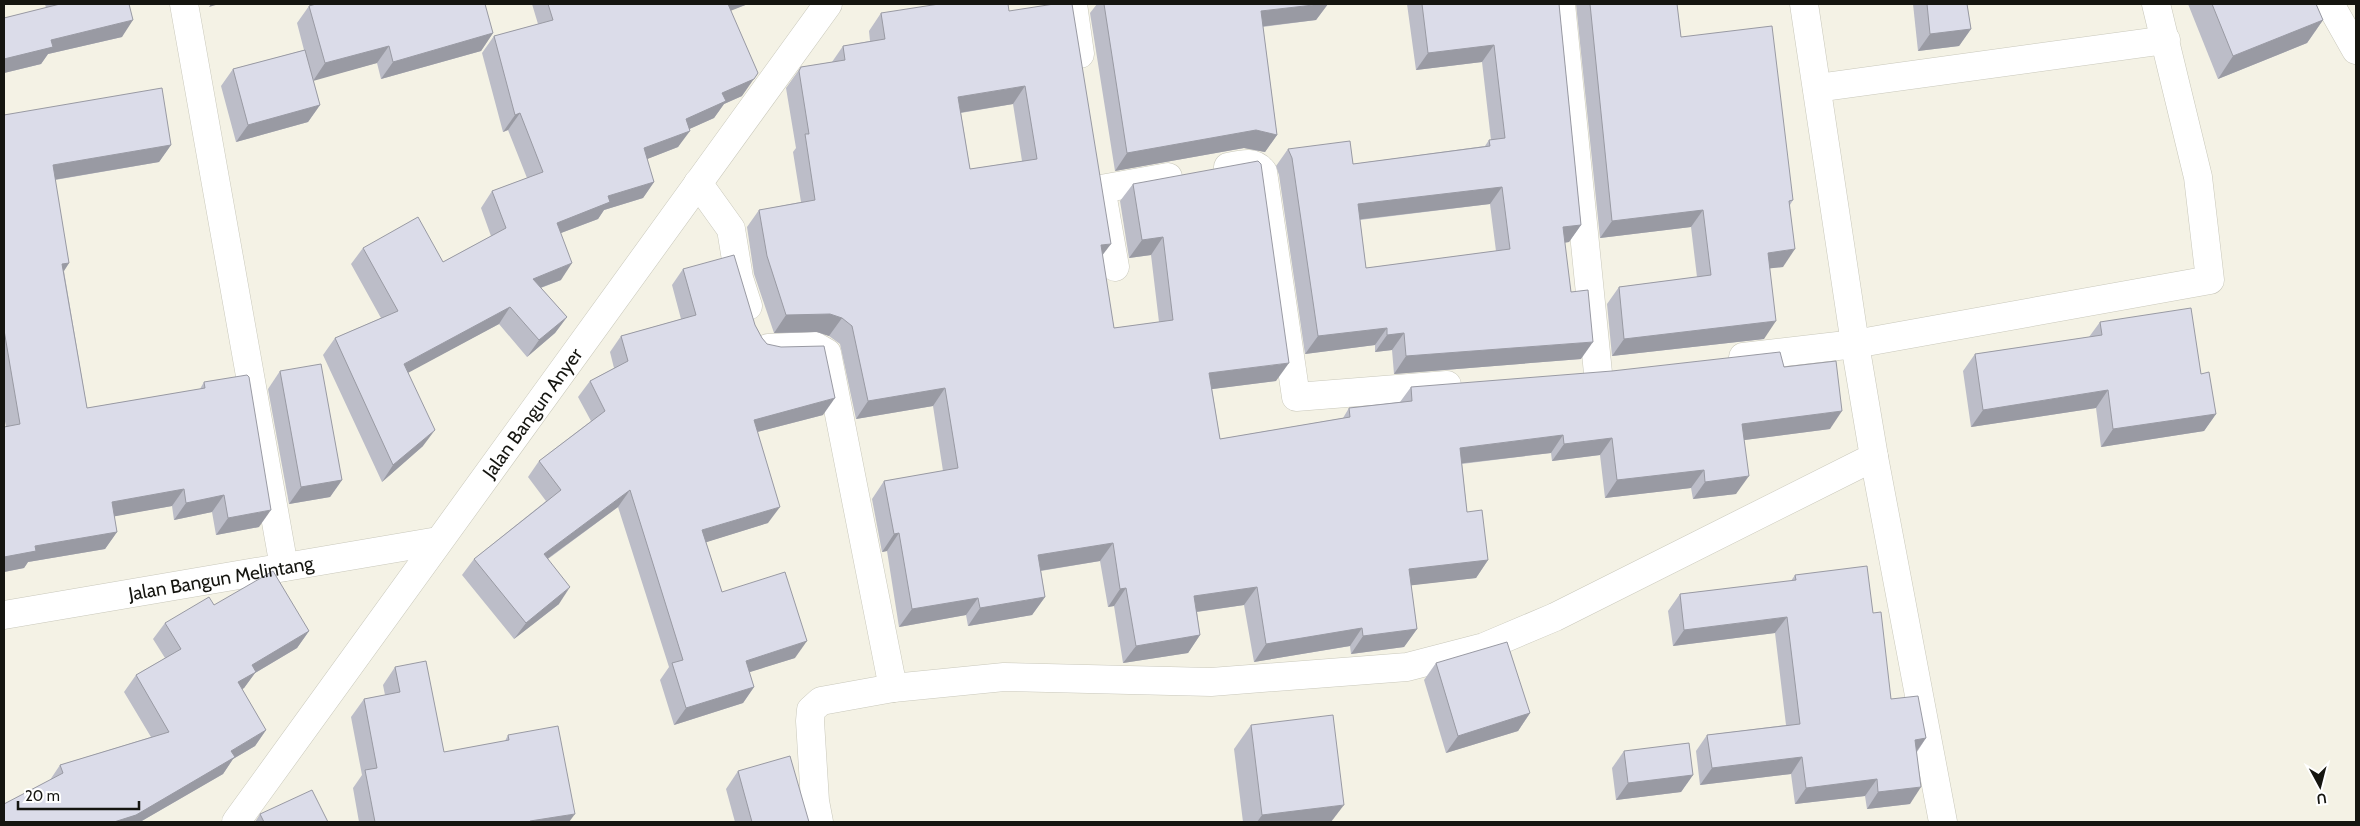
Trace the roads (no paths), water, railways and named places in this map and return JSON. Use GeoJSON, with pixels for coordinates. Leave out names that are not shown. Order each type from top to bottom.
{"type":"FeatureCollection","features":[{"type":"Feature","properties":{"kind":"street"},"geometry":{"type":"LineString","coordinates":[[184,4],[284,567]]}},
{"type":"Feature","properties":{"kind":"street","name":"Jalan Bangun Anyer"},"geometry":{"type":"LineString","coordinates":[[236,822],[828,4]]}},
{"type":"Feature","properties":{"kind":"street"},"geometry":{"type":"LineString","coordinates":[[1072,4],[1084,82]]}},
{"type":"Feature","properties":{"kind":"street"},"geometry":{"type":"LineString","coordinates":[[1561,4],[1598,372]]}},
{"type":"Feature","properties":{"kind":"street"},"geometry":{"type":"LineString","coordinates":[[1804,4],[1854,344],[1943,822]]}},
{"type":"Feature","properties":{"kind":"street"},"geometry":{"type":"LineString","coordinates":[[1716,360],[1854,344],[2210,280],[2198,177],[2156,4]]}},
{"type":"Feature","properties":{"kind":"street"},"geometry":{"type":"LineString","coordinates":[[2330,4],[2356,50]]}},
{"type":"Feature","properties":{"kind":"street"},"geometry":{"type":"LineString","coordinates":[[1817,88],[2166,40]]}},
{"type":"Feature","properties":{"kind":"street"},"geometry":{"type":"LineString","coordinates":[[1097,160],[1115,267]]}},
{"type":"Feature","properties":{"kind":"street"},"geometry":{"type":"LineString","coordinates":[[1101,189],[1248,163],[1257,165],[1263,172],[1296,397],[1471,383]]}},
{"type":"Feature","properties":{"kind":"street"},"geometry":{"type":"LineString","coordinates":[[698,183],[731,229],[739,278],[758,336],[764,347],[772,350],[815,346],[828,354],[893,688]]}},
{"type":"Feature","properties":{"kind":"street"},"geometry":{"type":"LineString","coordinates":[[1568,375],[1627,369]]}},
{"type":"Feature","properties":{"kind":"street"},"geometry":{"type":"LineString","coordinates":[[819,822],[815,801],[811,710],[820,701],[893,688],[1004,677],[1211,682],[1406,666],[1484,647],[1556,617],[1874,457]]}},
{"type":"Feature","properties":{"kind":"street","name":"Jalan Bangun Melintang"},"geometry":{"type":"LineString","coordinates":[[4,615],[438,541]]}}]}
